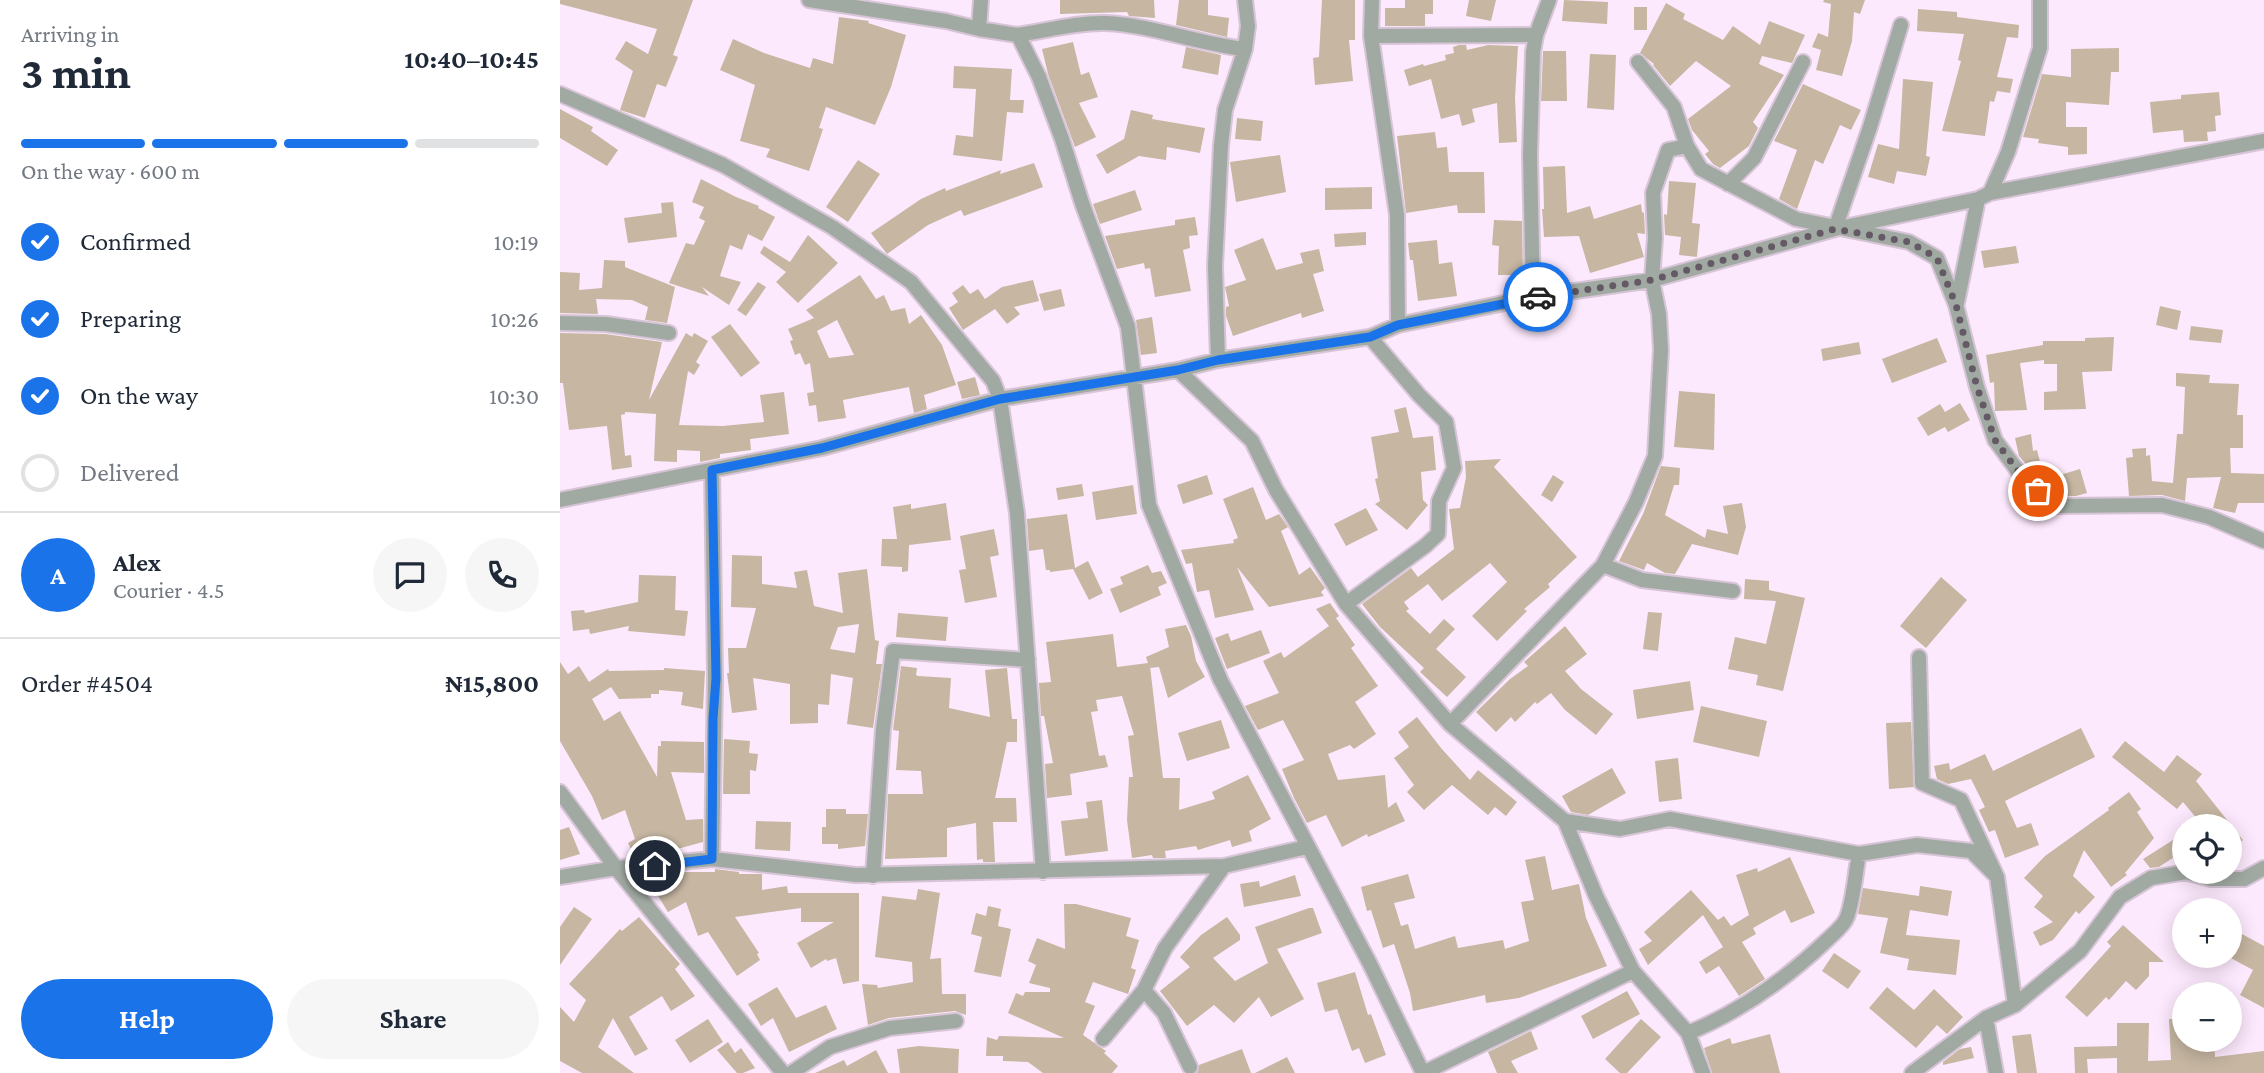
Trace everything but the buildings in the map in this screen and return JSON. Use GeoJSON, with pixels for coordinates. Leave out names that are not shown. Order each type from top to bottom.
{"type":"FeatureCollection","features":[{"type":"Feature","properties":{"kind":"street"},"geometry":{"type":"LineString","coordinates":[[809,0],[1018,35],[1102,23],[1154,30],[1245,49]]}},
{"type":"Feature","properties":{"kind":"street"},"geometry":{"type":"LineString","coordinates":[[979,29],[981,0]]}},
{"type":"Feature","properties":{"kind":"street"},"geometry":{"type":"LineString","coordinates":[[1218,360],[1215,266],[1221,145],[1225,110],[1245,49],[1248,26],[1245,0]]}},
{"type":"Feature","properties":{"kind":"street"},"geometry":{"type":"LineString","coordinates":[[1373,0],[1371,36],[1397,215],[1398,325]]}},
{"type":"Feature","properties":{"kind":"street"},"geometry":{"type":"LineString","coordinates":[[1534,298],[1530,155],[1533,51],[1549,0]]}},
{"type":"Feature","properties":{"kind":"street"},"geometry":{"type":"LineString","coordinates":[[1956,305],[1984,196],[2008,152],[2039,48],[2039,0]]}},
{"type":"Feature","properties":{"kind":"street"},"geometry":{"type":"LineString","coordinates":[[1835,229],[1901,25]]}},
{"type":"Feature","properties":{"kind":"street"},"geometry":{"type":"LineString","coordinates":[[1018,35],[1039,77],[1053,114],[1082,203],[1128,327],[1149,505],[1220,679],[1370,964],[1423,1073],[1633,971]]}},
{"type":"Feature","properties":{"kind":"street"},"geometry":{"type":"LineString","coordinates":[[1371,36],[1536,35]]}},
{"type":"Feature","properties":{"kind":"street"},"geometry":{"type":"LineString","coordinates":[[1638,62],[1674,107],[1687,146],[1701,169],[1796,219],[1909,242],[1937,258],[1956,305],[1977,387],[1995,440],[2017,470],[2056,506],[2162,505],[2209,517],[2264,541]]}},
{"type":"Feature","properties":{"kind":"street"},"geometry":{"type":"LineString","coordinates":[[1728,184],[1754,159],[1803,62]]}},
{"type":"Feature","properties":{"kind":"street"},"geometry":{"type":"LineString","coordinates":[[560,94],[723,165],[843,234],[911,282],[993,381],[1000,399],[1017,513],[1043,872]]}},
{"type":"Feature","properties":{"kind":"street"},"geometry":{"type":"LineString","coordinates":[[560,500],[822,448],[1000,399],[1178,370],[1218,360],[1370,337],[1398,325],[1534,298],[1652,280],[1835,229],[1984,196],[2264,141]]}},
{"type":"Feature","properties":{"kind":"street"},"geometry":{"type":"LineString","coordinates":[[1450,724],[1603,565],[1636,502],[1655,456],[1661,350],[1659,314],[1652,280],[1655,238],[1653,193],[1668,150],[1687,146]]}},
{"type":"Feature","properties":{"kind":"street"},"geometry":{"type":"LineString","coordinates":[[560,323],[606,324],[669,333]]}},
{"type":"Feature","properties":{"kind":"street"},"geometry":{"type":"LineString","coordinates":[[1346,604],[1425,547],[1438,534],[1439,501],[1454,468],[1446,422],[1419,395],[1370,337]]}},
{"type":"Feature","properties":{"kind":"street"},"geometry":{"type":"LineString","coordinates":[[1178,370],[1252,441],[1276,490],[1346,604],[1450,724],[1565,821],[1596,897],[1633,971],[1688,1032],[1703,1073]]}},
{"type":"Feature","properties":{"kind":"street"},"geometry":{"type":"LineString","coordinates":[[712,470],[716,678],[712,859]]}},
{"type":"Feature","properties":{"kind":"street"},"geometry":{"type":"LineString","coordinates":[[1603,565],[1642,580],[1733,591]]}},
{"type":"Feature","properties":{"kind":"street"},"geometry":{"type":"LineString","coordinates":[[873,876],[883,729],[893,651],[1028,660]]}},
{"type":"Feature","properties":{"kind":"street"},"geometry":{"type":"LineString","coordinates":[[1919,657],[1922,783],[1961,800],[1997,877],[2015,1005]]}},
{"type":"Feature","properties":{"kind":"street"},"geometry":{"type":"LineString","coordinates":[[560,792],[616,868],[783,1073]]}},
{"type":"Feature","properties":{"kind":"street"},"geometry":{"type":"LineString","coordinates":[[1565,821],[1620,829],[1670,820],[1859,854],[1917,845],[1971,851],[1997,877]]}},
{"type":"Feature","properties":{"kind":"street"},"geometry":{"type":"LineString","coordinates":[[560,877],[616,868],[712,859],[873,876],[1224,866],[1307,847]]}},
{"type":"Feature","properties":{"kind":"street"},"geometry":{"type":"LineString","coordinates":[[1688,1032],[1716,1021],[1769,988],[1829,938],[1846,920],[1859,854]]}},
{"type":"Feature","properties":{"kind":"street"},"geometry":{"type":"LineString","coordinates":[[1103,1039],[1144,990],[1165,948],[1224,866]]}},
{"type":"Feature","properties":{"kind":"street"},"geometry":{"type":"LineString","coordinates":[[1912,1073],[1986,1018],[2015,1005],[2080,951],[2120,897],[2151,878],[2186,872],[2211,879],[2244,879],[2264,868]]}},
{"type":"Feature","properties":{"kind":"street"},"geometry":{"type":"LineString","coordinates":[[1144,990],[1164,1013],[1191,1067]]}},
{"type":"Feature","properties":{"kind":"street"},"geometry":{"type":"LineString","coordinates":[[1986,1018],[1996,1073]]}},
{"type":"Feature","properties":{"kind":"street"},"geometry":{"type":"LineString","coordinates":[[791,1073],[830,1047],[890,1028],[956,1021]]}},
{"type":"Feature","properties":{"kind":"way so far"},"geometry":{"type":"LineString","coordinates":[[1538,297],[1652,280],[1835,229],[1909,242],[1937,258],[1956,305],[1977,387],[1995,440],[2017,470],[2038,491]]}},
{"type":"Feature","properties":{"kind":"route"},"geometry":{"type":"LineString","coordinates":[[655,866],[712,859],[716,678],[712,585],[712,470],[822,448],[1000,399],[1178,370],[1218,360],[1370,337],[1398,325],[1538,297]]}}]}
